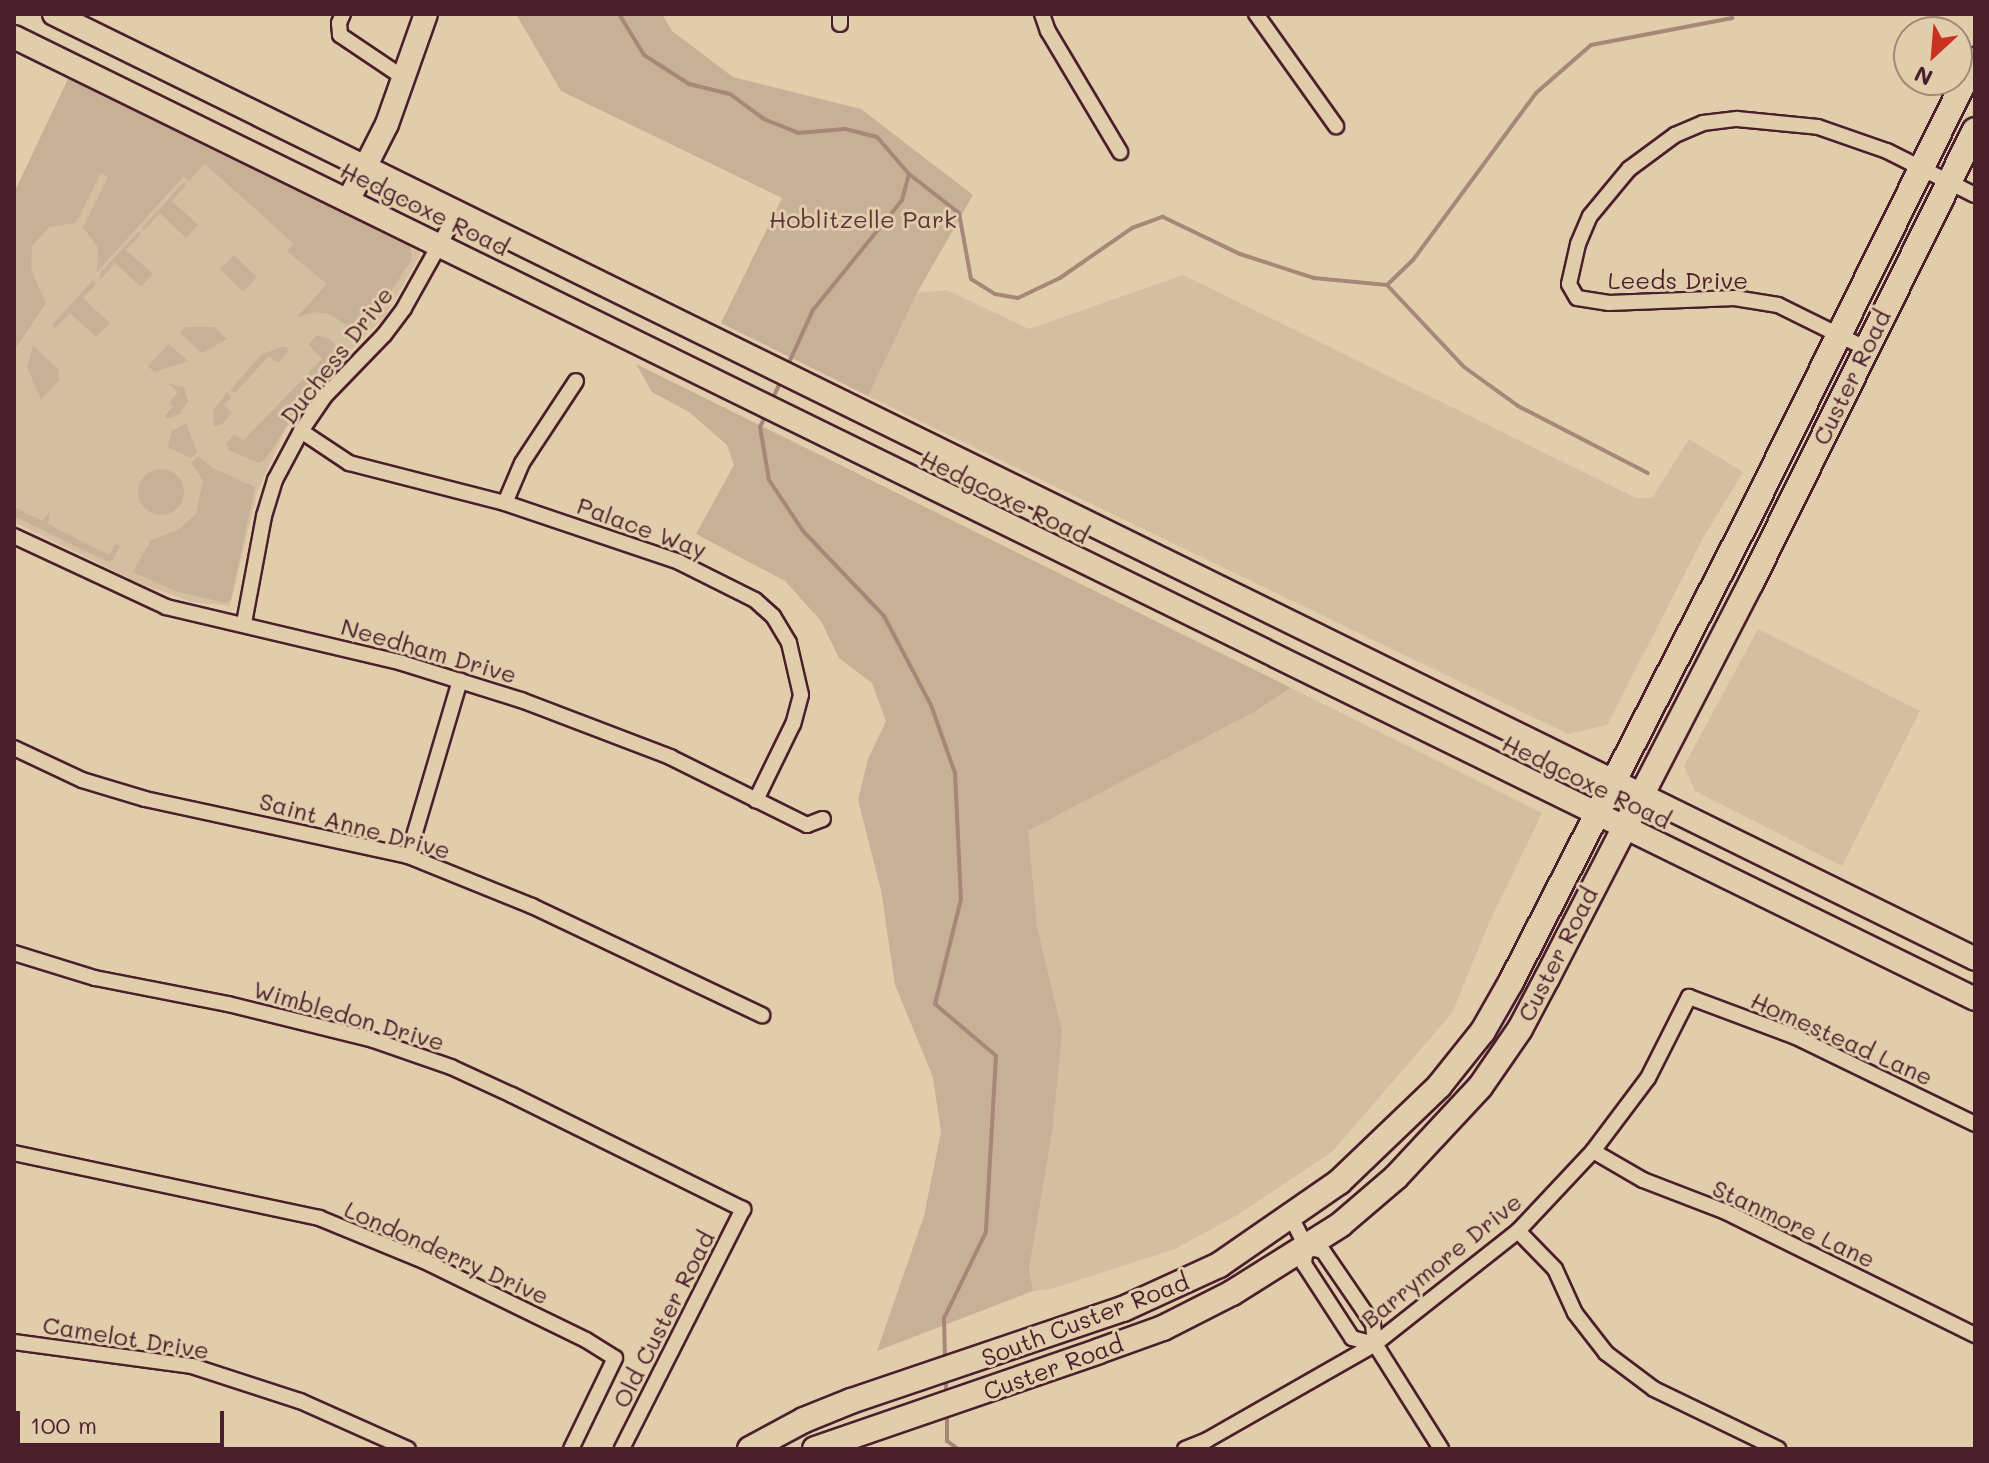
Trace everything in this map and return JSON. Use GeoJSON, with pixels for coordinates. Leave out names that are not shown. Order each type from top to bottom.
{"type":"FeatureCollection","features":[{"type":"Feature","properties":{"kind":"main road","name":"Hedgcoxe Road"},"geometry":{"type":"LineString","coordinates":[[54,14],[1972,958]]}},
{"type":"Feature","properties":{"kind":"main road"},"geometry":{"type":"LineString","coordinates":[[349,199],[404,78],[426,14]]}},
{"type":"Feature","properties":{"kind":"main road","name":"Hedgcoxe Road"},"geometry":{"type":"LineString","coordinates":[[14,37],[441,244],[1272,657],[1975,999]]}},
{"type":"Feature","properties":{"kind":"main road","name":"Custer Road"},"geometry":{"type":"LineString","coordinates":[[1596,815],[1975,60]]}},
{"type":"Feature","properties":{"kind":"main road","name":"Custer Road"},"geometry":{"type":"LineString","coordinates":[[817,1448],[1163,1328],[1232,1293],[1340,1225],[1396,1177],[1480,1087],[1520,1029],[1751,583],[1975,130]]}},
{"type":"Feature","properties":{"kind":"main road"},"geometry":{"type":"LineString","coordinates":[[992,519],[1010,484]]}},
{"type":"Feature","properties":{"kind":"main road"},"geometry":{"type":"LineString","coordinates":[[1722,569],[1751,583]]}},
{"type":"Feature","properties":{"kind":"main road"},"geometry":{"type":"LineString","coordinates":[[1272,657],[1290,622]]}},
{"type":"Feature","properties":{"kind":"main road","name":"South Custer Road"},"geometry":{"type":"LineString","coordinates":[[750,1449],[804,1420],[1123,1309],[1185,1282],[1219,1265],[1339,1182],[1439,1086],[1483,1031],[1596,815]]}},
{"type":"Feature","properties":{"kind":"main road"},"geometry":{"type":"LineString","coordinates":[[1951,987],[1972,958]]}},
{"type":"Feature","properties":{"kind":"main road"},"geometry":{"type":"LineString","coordinates":[[804,1420],[817,1448]]}},
{"type":"Feature","properties":{"kind":"street"},"geometry":{"type":"LineString","coordinates":[[343,14],[339,23],[340,35],[404,78]]}},
{"type":"Feature","properties":{"kind":"street"},"geometry":{"type":"LineString","coordinates":[[1042,14],[1048,31],[1120,152]]}},
{"type":"Feature","properties":{"kind":"street"},"geometry":{"type":"LineString","coordinates":[[1256,14],[1336,126]]}},
{"type":"Feature","properties":{"kind":"street","name":"Leeds Drive"},"geometry":{"type":"LineString","coordinates":[[1865,348],[1812,319],[1778,305],[1735,298],[1609,303],[1577,298],[1569,284],[1570,269],[1590,216],[1629,169],[1647,153],[1703,123],[1737,119],[1818,127],[1854,138],[1922,169]]}},
{"type":"Feature","properties":{"kind":"street"},"geometry":{"type":"LineString","coordinates":[[1922,169],[1975,195]]}},
{"type":"Feature","properties":{"kind":"street","name":"Duchess Drive"},"geometry":{"type":"LineString","coordinates":[[244,623],[264,516],[275,480],[301,431],[325,396],[384,335],[457,213]]}},
{"type":"Feature","properties":{"kind":"street"},"geometry":{"type":"LineString","coordinates":[[505,503],[522,463],[576,381]]}},
{"type":"Feature","properties":{"kind":"street","name":"Palace Way"},"geometry":{"type":"LineString","coordinates":[[301,431],[349,463],[505,503],[690,567],[725,582],[773,616],[789,643],[801,695],[793,724],[756,800]]}},
{"type":"Feature","properties":{"kind":"street","name":"Needham Drive"},"geometry":{"type":"LineString","coordinates":[[14,536],[166,607],[244,623],[521,700],[670,757],[807,825],[823,819]]}},
{"type":"Feature","properties":{"kind":"street"},"geometry":{"type":"LineString","coordinates":[[408,856],[460,681]]}},
{"type":"Feature","properties":{"kind":"street","name":"Saint Anne Drive"},"geometry":{"type":"LineString","coordinates":[[14,748],[82,780],[145,799],[408,856],[532,906],[762,1015]]}},
{"type":"Feature","properties":{"kind":"street","name":"Wimbledon Drive"},"geometry":{"type":"LineString","coordinates":[[14,953],[95,978],[298,1019],[417,1055],[512,1095],[743,1209]]}},
{"type":"Feature","properties":{"kind":"street","name":"Homestead Lane"},"geometry":{"type":"LineString","coordinates":[[1689,997],[1796,1037],[1975,1124]]}},
{"type":"Feature","properties":{"kind":"street","name":"Barrymore Drive"},"geometry":{"type":"LineString","coordinates":[[1185,1449],[1210,1444],[1375,1344],[1518,1231],[1593,1151],[1648,1078],[1689,997]]}},
{"type":"Feature","properties":{"kind":"street","name":"Stanmore Lane"},"geometry":{"type":"LineString","coordinates":[[1593,1151],[1643,1180],[1726,1212],[1975,1335]]}},
{"type":"Feature","properties":{"kind":"street","name":"Londonderry Drive"},"geometry":{"type":"LineString","coordinates":[[14,1153],[319,1218],[424,1261],[586,1340],[615,1358],[571,1449]]}},
{"type":"Feature","properties":{"kind":"street","name":"Old Custer Road"},"geometry":{"type":"LineString","coordinates":[[622,1449],[743,1209]]}},
{"type":"Feature","properties":{"kind":"street"},"geometry":{"type":"LineString","coordinates":[[1291,1217],[1306,1247],[1304,1264],[1352,1338],[1375,1344]]}},
{"type":"Feature","properties":{"kind":"street"},"geometry":{"type":"LineString","coordinates":[[1518,1231],[1555,1269],[1575,1313],[1606,1353],[1654,1389],[1778,1449]]}},
{"type":"Feature","properties":{"kind":"street"},"geometry":{"type":"LineString","coordinates":[[1306,1247],[1323,1251],[1373,1324],[1375,1344],[1441,1449]]}},
{"type":"Feature","properties":{"kind":"street","name":"Camelot Drive"},"geometry":{"type":"LineString","coordinates":[[14,1342],[192,1366],[300,1401],[408,1449]]}},
{"type":"Feature","properties":{"kind":"shaded area"},"geometry":{"type":"Polygon","coordinates":[[[69,77],[416,245],[420,255],[385,316],[322,379],[285,430],[257,492],[230,606],[192,602],[139,583],[14,522],[14,193],[69,77]]]}},
{"type":"Feature","properties":{"kind":"shaded area"},"geometry":{"type":"Polygon","coordinates":[[[1183,275],[1636,498],[1652,498],[1689,439],[1743,472],[1703,538],[1607,725],[1568,734],[868,396],[917,293],[947,290],[1029,329],[1183,275]]]}},
{"type":"Feature","properties":{"kind":"shaded area"},"geometry":{"type":"Polygon","coordinates":[[[1758,629],[1920,711],[1842,866],[1695,791],[1684,766],[1758,629]]]}},
{"type":"Feature","properties":{"kind":"shaded area"},"geometry":{"type":"Polygon","coordinates":[[[1291,688],[1542,813],[1488,925],[1452,1013],[1333,1151],[1237,1215],[1175,1249],[1051,1289],[1033,1291],[1029,1269],[1052,1133],[1028,831],[1254,712],[1291,688]]]}},
{"type":"Feature","properties":{"kind":"green space","name":"Hoblitzelle Park"},"geometry":{"type":"Polygon","coordinates":[[[516,14],[662,14],[672,31],[733,77],[861,109],[973,195],[917,293],[868,396],[721,323],[782,198],[561,91],[516,14]]]}},
{"type":"Feature","properties":{"kind":"green space"},"geometry":{"type":"Polygon","coordinates":[[[69,77],[410,246],[412,259],[369,325],[359,334],[330,314],[315,312],[297,317],[327,284],[287,251],[293,243],[205,164],[189,181],[184,176],[97,272],[98,248],[83,227],[108,177],[101,173],[76,223],[49,227],[32,246],[31,270],[46,303],[14,351],[14,193],[69,77]]]}},
{"type":"Feature","properties":{"kind":"green space"},"geometry":{"type":"Polygon","coordinates":[[[184,182],[186,185],[172,201],[198,225],[186,238],[160,213],[144,230],[142,228],[184,182]]]}},
{"type":"Feature","properties":{"kind":"green space"},"geometry":{"type":"Polygon","coordinates":[[[139,231],[141,234],[126,250],[153,274],[141,287],[115,263],[100,280],[100,273],[139,231]]]}},
{"type":"Feature","properties":{"kind":"green space"},"geometry":{"type":"Polygon","coordinates":[[[234,255],[257,277],[243,292],[220,269],[234,255]]]}},
{"type":"Feature","properties":{"kind":"green space"},"geometry":{"type":"Polygon","coordinates":[[[93,280],[96,284],[83,298],[110,323],[96,337],[70,313],[55,328],[52,325],[93,280]]]}},
{"type":"Feature","properties":{"kind":"green space"},"geometry":{"type":"Polygon","coordinates":[[[186,327],[214,327],[227,339],[202,353],[180,333],[186,327]]]}},
{"type":"Feature","properties":{"kind":"green space"},"geometry":{"type":"Polygon","coordinates":[[[317,335],[331,340],[341,351],[340,356],[308,391],[266,459],[259,463],[229,450],[226,444],[234,434],[243,441],[322,359],[308,344],[317,335]]]}},
{"type":"Feature","properties":{"kind":"green space"},"geometry":{"type":"Polygon","coordinates":[[[169,344],[188,361],[154,372],[148,366],[169,344]]]}},
{"type":"Feature","properties":{"kind":"green space"},"geometry":{"type":"Polygon","coordinates":[[[33,346],[58,369],[59,380],[41,400],[27,367],[33,346]]]}},
{"type":"Feature","properties":{"kind":"green space"},"geometry":{"type":"Polygon","coordinates":[[[287,347],[288,352],[278,363],[269,356],[235,393],[230,390],[261,355],[287,347]]]}},
{"type":"Feature","properties":{"kind":"green space"},"geometry":{"type":"Polygon","coordinates":[[[636,364],[1291,688],[1254,712],[1028,831],[1037,927],[1062,1032],[1052,1133],[1029,1269],[1033,1291],[877,1351],[924,1216],[941,1132],[933,1077],[895,985],[881,890],[858,800],[868,759],[886,721],[872,683],[839,658],[821,621],[785,581],[696,534],[734,465],[727,445],[689,412],[652,392],[636,364]]]}},
{"type":"Feature","properties":{"kind":"green space"},"geometry":{"type":"Polygon","coordinates":[[[167,383],[184,387],[188,401],[180,414],[167,419],[164,416],[173,407],[169,403],[178,392],[167,383]]]}},
{"type":"Feature","properties":{"kind":"green space"},"geometry":{"type":"Polygon","coordinates":[[[227,392],[232,397],[224,405],[232,413],[221,425],[214,426],[213,411],[227,392]]]}},
{"type":"Feature","properties":{"kind":"green space"},"geometry":{"type":"Polygon","coordinates":[[[186,423],[197,452],[191,458],[168,447],[172,431],[186,423]]]}},
{"type":"Feature","properties":{"kind":"green space"},"geometry":{"type":"Polygon","coordinates":[[[198,456],[213,468],[255,487],[231,599],[226,603],[175,591],[133,572],[151,540],[178,530],[196,514],[203,480],[191,463],[198,456]]]}},
{"type":"Feature","properties":{"kind":"green space"},"geometry":{"type":"Polygon","coordinates":[[[161,469],[177,476],[184,492],[177,508],[161,515],[145,508],[138,492],[145,476],[161,469]]]}},
{"type":"Feature","properties":{"kind":"green space"},"geometry":{"type":"Polygon","coordinates":[[[14,507],[42,521],[50,512],[48,524],[109,555],[115,544],[120,546],[112,561],[108,562],[14,516],[14,507]]]}},
{"type":"Feature","properties":{"kind":"waterway"},"geometry":{"type":"LineString","coordinates":[[619,14],[644,55],[689,84],[730,94],[764,119],[798,133],[845,129],[877,137],[909,174],[959,213],[971,279],[995,294],[1018,298],[1060,278],[1132,228],[1163,217],[1240,254],[1314,278],[1387,285],[1464,367],[1518,406],[1648,473]]}},
{"type":"Feature","properties":{"kind":"waterway"},"geometry":{"type":"LineString","coordinates":[[1387,285],[1413,260],[1536,93],[1591,45],[1732,18]]}},
{"type":"Feature","properties":{"kind":"waterway"},"geometry":{"type":"LineString","coordinates":[[787,367],[813,310],[902,200],[909,174]]}},
{"type":"Feature","properties":{"kind":"waterway"},"geometry":{"type":"LineString","coordinates":[[772,400],[782,379]]}},
{"type":"Feature","properties":{"kind":"waterway"},"geometry":{"type":"LineString","coordinates":[[765,416],[760,427],[769,480],[803,531],[884,616],[931,705],[955,773],[961,899],[935,1004],[996,1056],[986,1232],[944,1318],[945,1360]]}},
{"type":"Feature","properties":{"kind":"waterway"},"geometry":{"type":"LineString","coordinates":[[946,1377],[946,1396]]}},
{"type":"Feature","properties":{"kind":"waterway"},"geometry":{"type":"LineString","coordinates":[[947,1413],[947,1441],[958,1449]]}}]}
